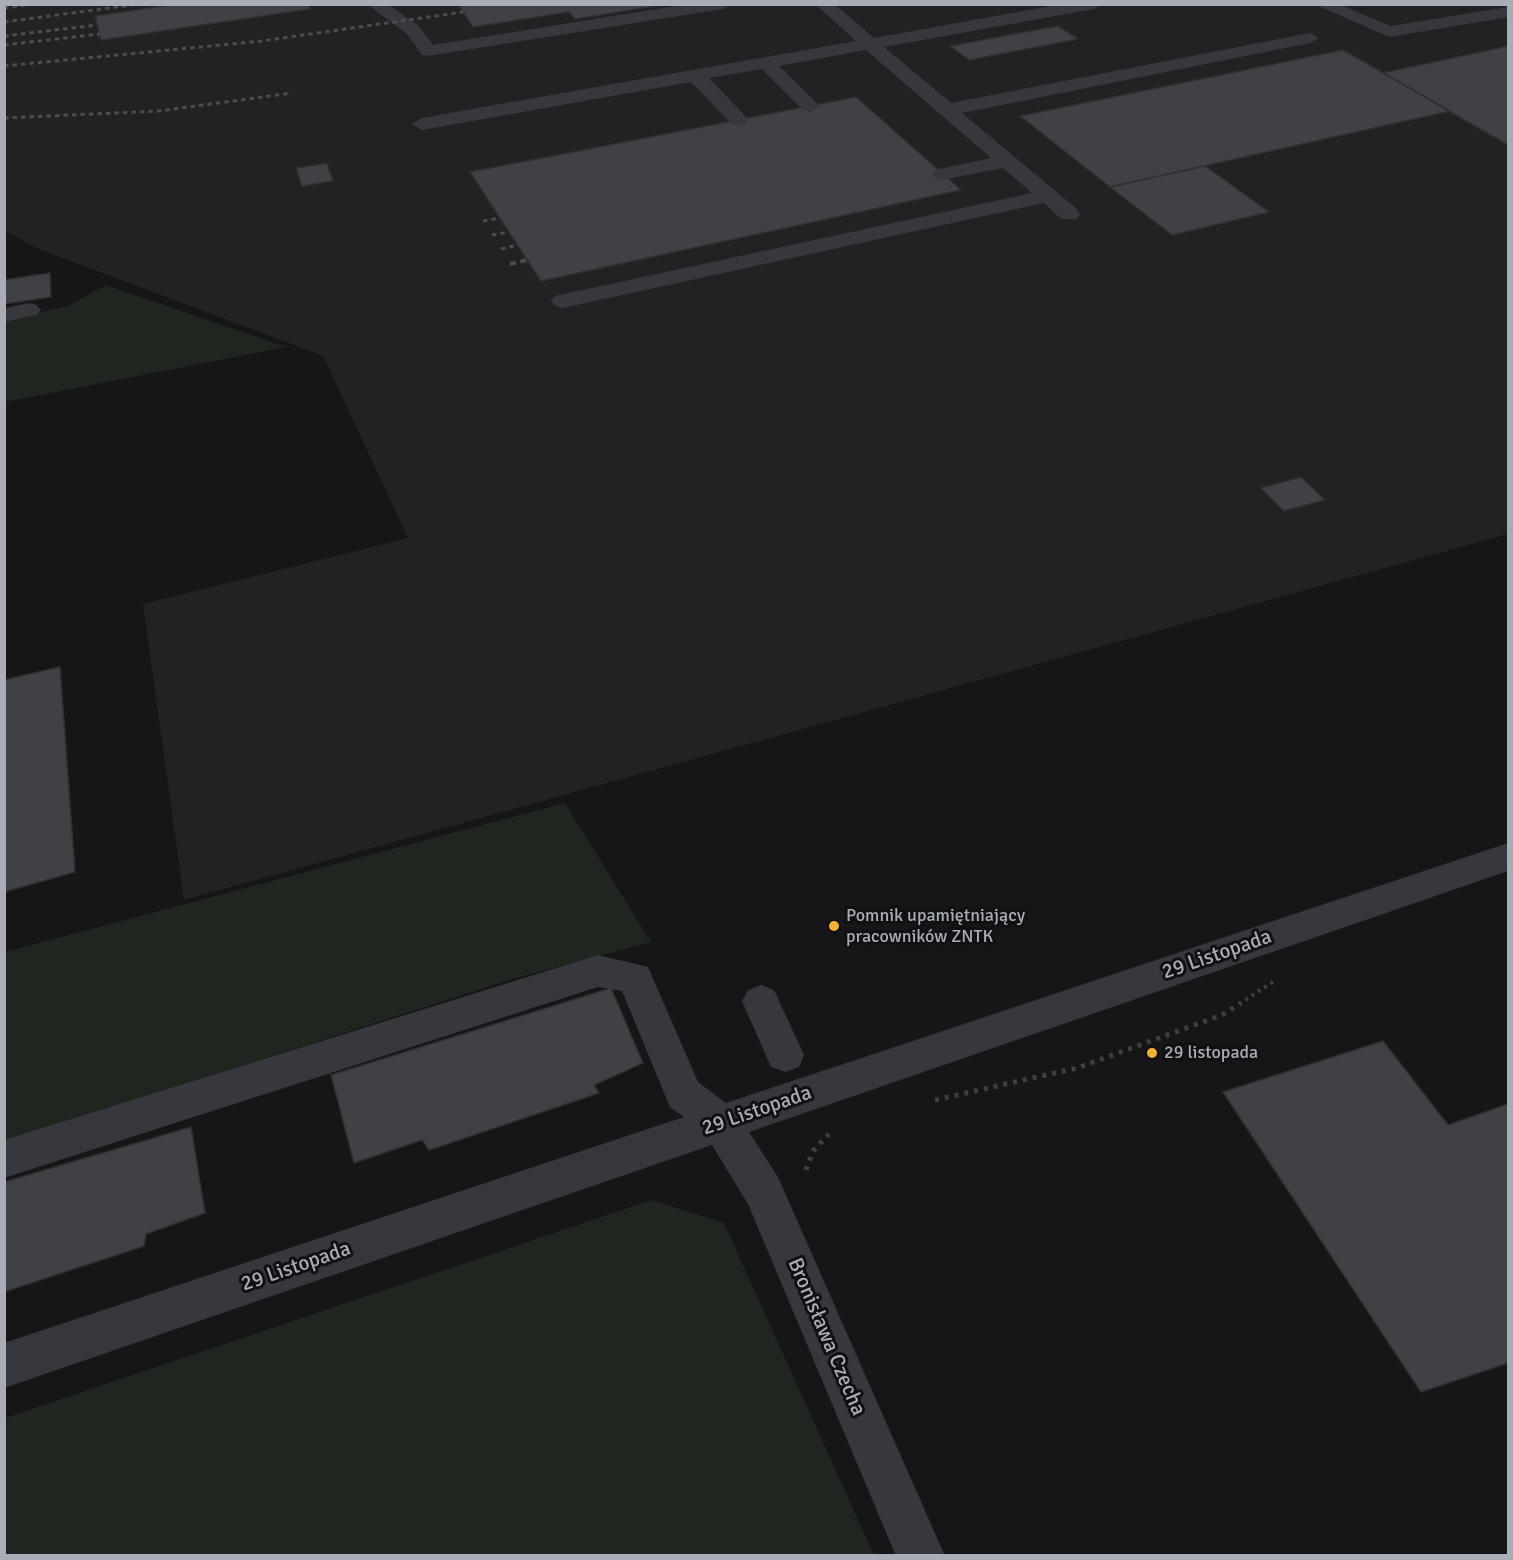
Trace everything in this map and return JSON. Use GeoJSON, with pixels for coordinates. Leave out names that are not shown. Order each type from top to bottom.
{"type":"FeatureCollection","features":[{"type":"Feature","properties":{"kind":"street"},"geometry":{"type":"LineString","coordinates":[[375,4],[413,30],[428,51],[723,4]]}},
{"type":"Feature","properties":{"kind":"street"},"geometry":{"type":"LineString","coordinates":[[824,4],[1068,214]]}},
{"type":"Feature","properties":{"kind":"street"},"geometry":{"type":"LineString","coordinates":[[422,124],[1094,4]]}},
{"type":"Feature","properties":{"kind":"street"},"geometry":{"type":"LineString","coordinates":[[1322,4],[1389,32],[1509,12]]}},
{"type":"Feature","properties":{"kind":"street"},"geometry":{"type":"LineString","coordinates":[[946,110],[1310,38]]}},
{"type":"Feature","properties":{"kind":"street"},"geometry":{"type":"LineString","coordinates":[[766,63],[810,106]]}},
{"type":"Feature","properties":{"kind":"street"},"geometry":{"type":"LineString","coordinates":[[696,75],[739,120]]}},
{"type":"Feature","properties":{"kind":"street"},"geometry":{"type":"LineString","coordinates":[[942,174],[1006,161]]}},
{"type":"Feature","properties":{"kind":"street"},"geometry":{"type":"LineString","coordinates":[[565,276],[572,300],[1048,196]]}},
{"type":"Feature","properties":{"kind":"street"},"geometry":{"type":"LineString","coordinates":[[927,197],[949,218]]}},
{"type":"Feature","properties":{"kind":"street"},"geometry":{"type":"LineString","coordinates":[[846,215],[866,236]]}},
{"type":"Feature","properties":{"kind":"street"},"geometry":{"type":"LineString","coordinates":[[775,231],[793,252]]}},
{"type":"Feature","properties":{"kind":"street"},"geometry":{"type":"LineString","coordinates":[[650,258],[667,279]]}},
{"type":"Feature","properties":{"kind":"street"},"geometry":{"type":"LineString","coordinates":[[4,315],[29,310]]}},
{"type":"Feature","properties":{"kind":"street","name":"29 Listopada"},"geometry":{"type":"LineString","coordinates":[[4,1366],[1509,857]]}},
{"type":"Feature","properties":{"kind":"street"},"geometry":{"type":"LineString","coordinates":[[4,1159],[598,971],[635,978],[684,1094],[722,1123]]}},
{"type":"Feature","properties":{"kind":"street"},"geometry":{"type":"LineString","coordinates":[[761,1000],[785,1055]]}},
{"type":"Feature","properties":{"kind":"street","name":"Bronisława Czecha"},"geometry":{"type":"LineString","coordinates":[[722,1123],[763,1191],[921,1556]]}},
{"type":"Feature","properties":{"kind":"path"},"geometry":{"type":"LineString","coordinates":[[925,1102],[1077,1068],[1222,1015],[1277,980]]}},
{"type":"Feature","properties":{"kind":"path"},"geometry":{"type":"LineString","coordinates":[[803,1177],[813,1151],[833,1130]]}},
{"type":"Feature","properties":{"kind":"shaded area"},"geometry":{"type":"Polygon","coordinates":[[[4,5],[1508,5],[1508,534],[184,900],[143,604],[408,538],[323,356],[41,250],[5,231],[4,5]]]}},
{"type":"Feature","properties":{"kind":"shaded area"},"geometry":{"type":"Polygon","coordinates":[[[106,285],[286,347],[5,402],[5,320],[68,306],[106,285]]]}},
{"type":"Feature","properties":{"kind":"shaded area"},"geometry":{"type":"Polygon","coordinates":[[[565,803],[651,942],[509,980],[5,1142],[5,952],[565,803]]]}},
{"type":"Feature","properties":{"kind":"shaded area"},"geometry":{"type":"Polygon","coordinates":[[[652,1200],[724,1223],[874,1555],[5,1555],[5,1418],[652,1200]]]}},
{"type":"Feature","properties":{"kind":"building"},"geometry":{"type":"Polygon","coordinates":[[[178,4],[308,4],[310,9],[101,40],[95,16],[178,4]]]}},
{"type":"Feature","properties":{"kind":"building"},"geometry":{"type":"Polygon","coordinates":[[[458,4],[668,4],[575,19],[569,12],[473,27],[458,4]]]}},
{"type":"Feature","properties":{"kind":"building"},"geometry":{"type":"Polygon","coordinates":[[[1058,26],[1078,39],[969,60],[950,46],[1058,26]]]}},
{"type":"Feature","properties":{"kind":"building"},"geometry":{"type":"Polygon","coordinates":[[[1508,46],[1508,145],[1383,73],[1508,46]]]}},
{"type":"Feature","properties":{"kind":"building"},"geometry":{"type":"Polygon","coordinates":[[[1343,50],[1450,111],[1110,187],[1020,116],[1343,50]]]}},
{"type":"Feature","properties":{"kind":"building"},"geometry":{"type":"Polygon","coordinates":[[[856,97],[961,190],[541,281],[470,172],[856,97]]]}},
{"type":"Feature","properties":{"kind":"building"},"geometry":{"type":"Polygon","coordinates":[[[327,163],[333,181],[302,186],[296,168],[327,163]]]}},
{"type":"Feature","properties":{"kind":"building"},"geometry":{"type":"Polygon","coordinates":[[[1205,166],[1269,212],[1172,235],[1110,187],[1205,166]]]}},
{"type":"Feature","properties":{"kind":"building"},"geometry":{"type":"Polygon","coordinates":[[[50,273],[51,297],[4,304],[4,280],[50,273]]]}},
{"type":"Feature","properties":{"kind":"building"},"geometry":{"type":"Polygon","coordinates":[[[1301,477],[1325,500],[1284,511],[1261,488],[1301,477]]]}},
{"type":"Feature","properties":{"kind":"building"},"geometry":{"type":"Polygon","coordinates":[[[60,667],[75,872],[4,892],[4,680],[60,667]]]}},
{"type":"Feature","properties":{"kind":"building"},"geometry":{"type":"Polygon","coordinates":[[[611,988],[643,1063],[594,1085],[599,1093],[429,1150],[422,1140],[354,1163],[331,1075],[611,988]]]}},
{"type":"Feature","properties":{"kind":"building"},"geometry":{"type":"Polygon","coordinates":[[[1383,1041],[1448,1125],[1508,1104],[1508,1363],[1421,1392],[1223,1092],[1383,1041]]]}},
{"type":"Feature","properties":{"kind":"building"},"geometry":{"type":"Polygon","coordinates":[[[191,1127],[205,1213],[146,1234],[144,1246],[4,1292],[4,1182],[191,1127]]]}},
{"type":"Feature","properties":{"kind":"railway"},"geometry":{"type":"LineString","coordinates":[[4,8],[35,4]]}},
{"type":"Feature","properties":{"kind":"railway"},"geometry":{"type":"LineString","coordinates":[[4,22],[139,4]]}},
{"type":"Feature","properties":{"kind":"railway"},"geometry":{"type":"LineString","coordinates":[[4,66],[262,41],[463,12]]}},
{"type":"Feature","properties":{"kind":"railway"},"geometry":{"type":"LineString","coordinates":[[4,36],[97,25]]}},
{"type":"Feature","properties":{"kind":"railway"},"geometry":{"type":"LineString","coordinates":[[4,45],[100,34]]}},
{"type":"Feature","properties":{"kind":"railway"},"geometry":{"type":"LineString","coordinates":[[4,118],[159,111],[292,93]]}},
{"type":"Feature","properties":{"kind":"railway"},"geometry":{"type":"LineString","coordinates":[[483,221],[500,218]]}},
{"type":"Feature","properties":{"kind":"railway"},"geometry":{"type":"LineString","coordinates":[[492,235],[509,232]]}},
{"type":"Feature","properties":{"kind":"railway"},"geometry":{"type":"LineString","coordinates":[[501,249],[518,245]]}},
{"type":"Feature","properties":{"kind":"railway"},"geometry":{"type":"LineString","coordinates":[[510,264],[527,260]]}},
{"type":"Feature","properties":{"kind":"place","name":"Pomnik upamiętniający pracowników ZNTK"},"geometry":{"type":"Point","coordinates":[834,926]}},
{"type":"Feature","properties":{"kind":"place","name":"29 listopada"},"geometry":{"type":"Point","coordinates":[1152,1053]}}]}
